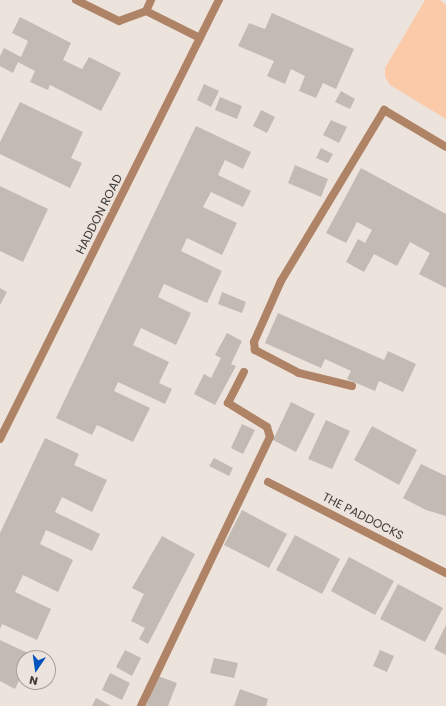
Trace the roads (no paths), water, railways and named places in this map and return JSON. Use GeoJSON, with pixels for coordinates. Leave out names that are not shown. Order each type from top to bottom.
{"type":"FeatureCollection","features":[{"type":"Feature","properties":{"kind":"street"},"geometry":{"type":"LineString","coordinates":[[76,0],[119,21],[146,11],[200,38]]}},
{"type":"Feature","properties":{"kind":"street"},"geometry":{"type":"LineString","coordinates":[[146,11],[150,0]]}},
{"type":"Feature","properties":{"kind":"street","name":"HADDON ROAD"},"geometry":{"type":"LineString","coordinates":[[0,439],[219,0]]}},
{"type":"Feature","properties":{"kind":"street"},"geometry":{"type":"LineString","coordinates":[[352,386],[300,373],[254,350],[254,342],[281,281],[384,110],[446,146]]}},
{"type":"Feature","properties":{"kind":"street"},"geometry":{"type":"LineString","coordinates":[[141,706],[270,438],[267,427],[228,403],[244,372]]}},
{"type":"Feature","properties":{"kind":"street","name":"THE PADDOCKS"},"geometry":{"type":"LineString","coordinates":[[268,482],[446,573]]}}]}
